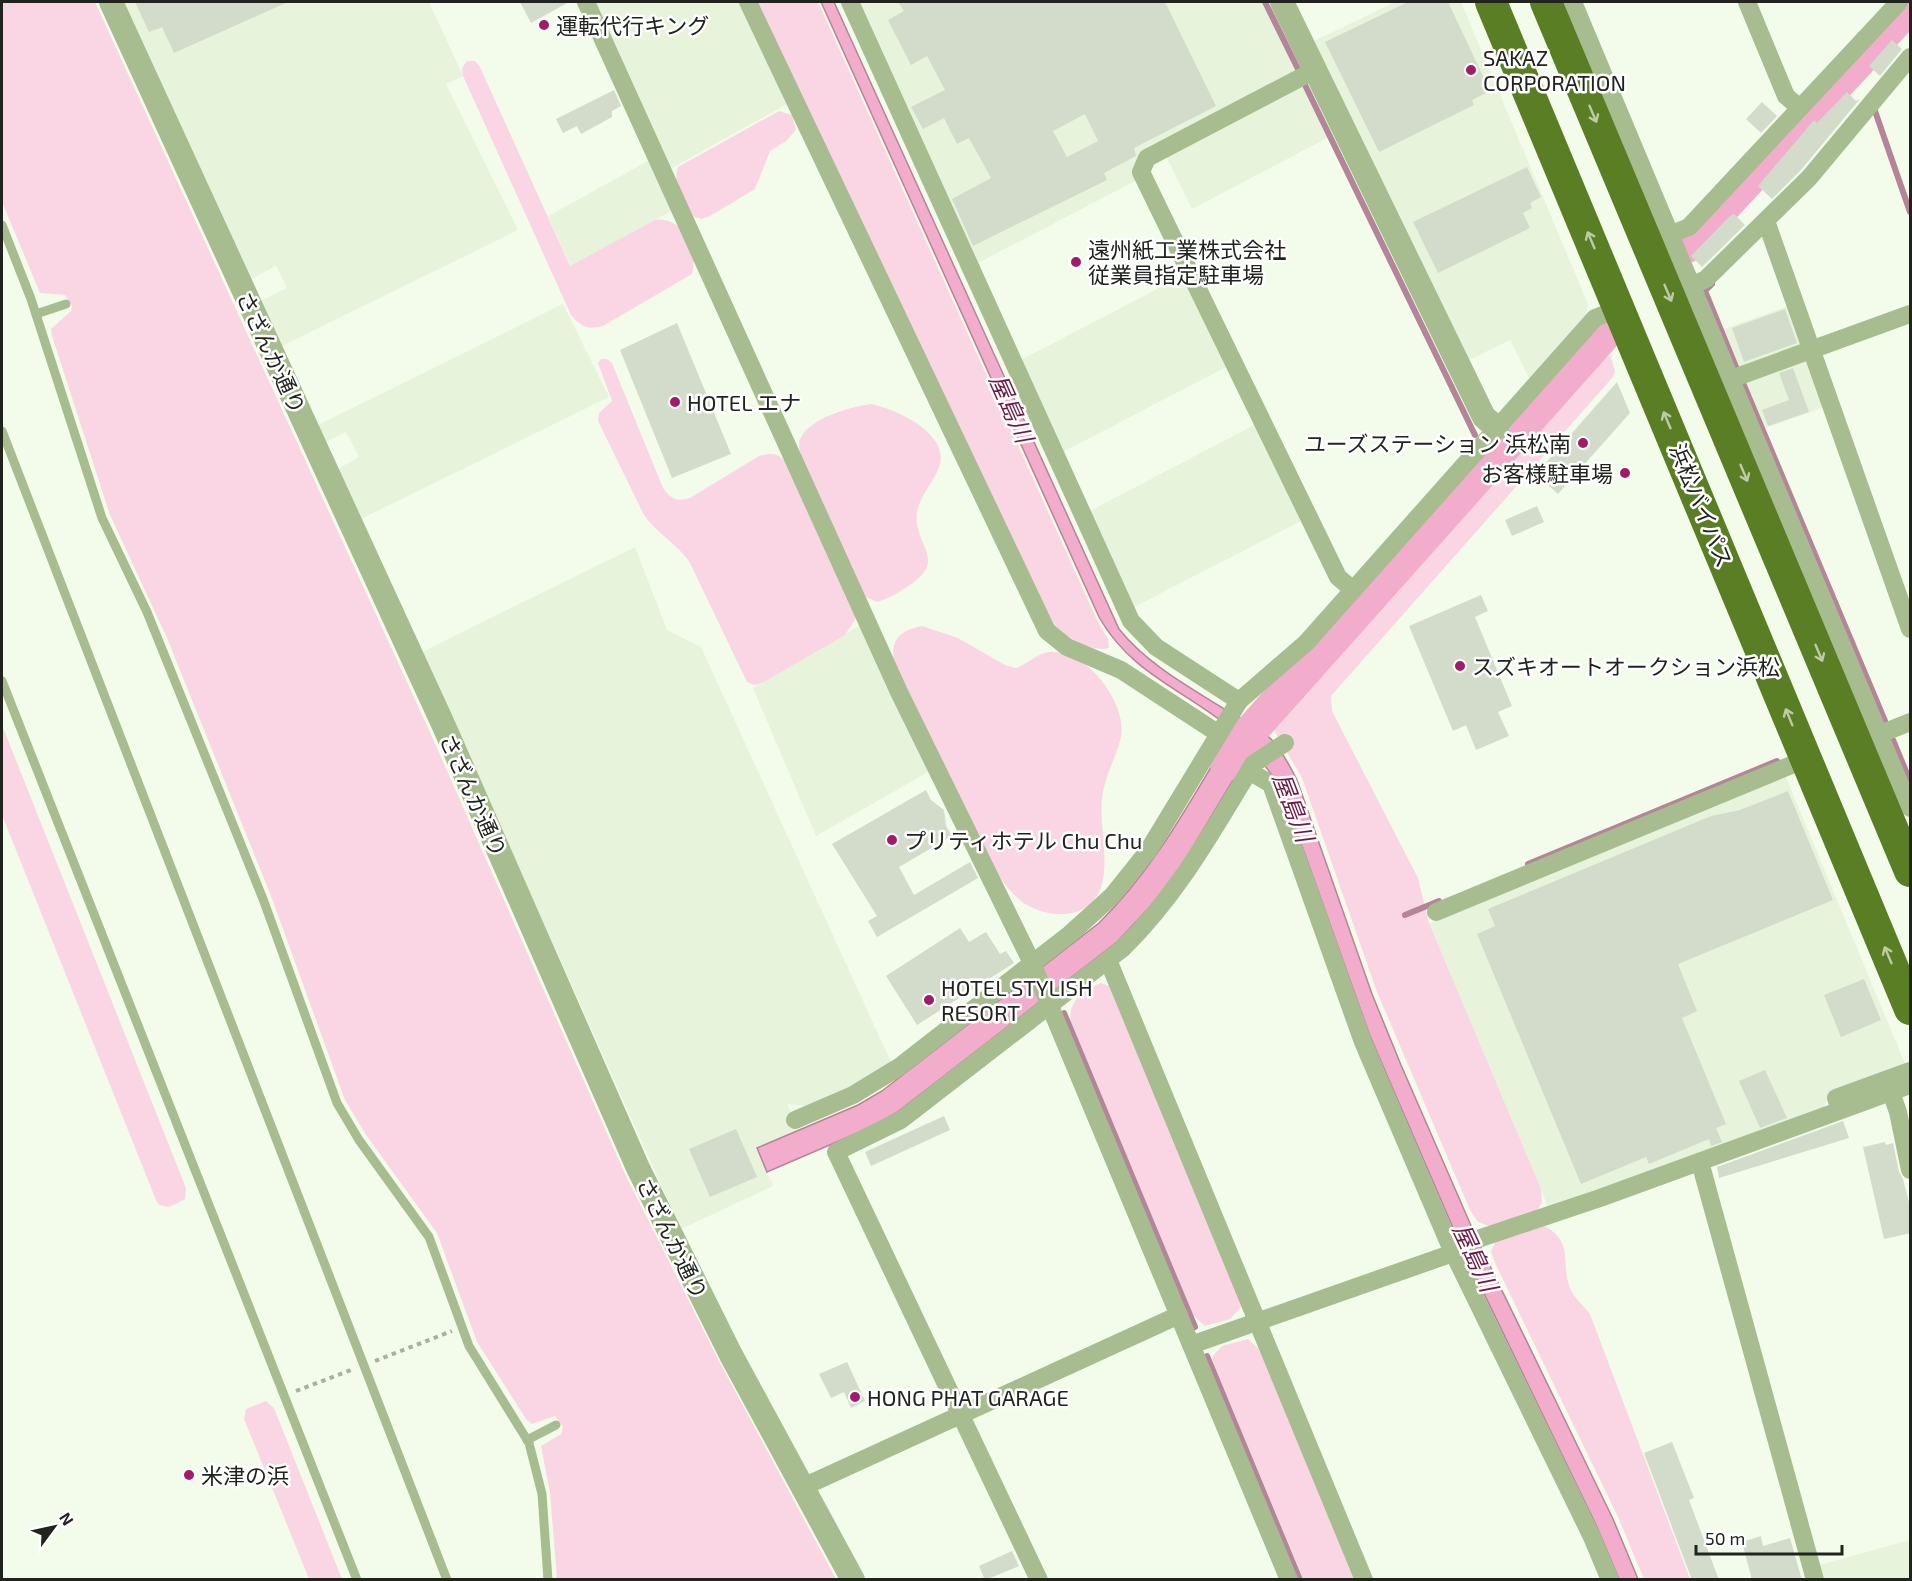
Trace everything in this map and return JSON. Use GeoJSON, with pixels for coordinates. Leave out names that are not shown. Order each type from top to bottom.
{"type":"FeatureCollection","features":[{"type":"Feature","properties":{"kind":"highway","name":"浜松バイパス"},"geometry":{"type":"LineString","coordinates":[[1491,2],[1911,1009]]}},
{"type":"Feature","properties":{"kind":"highway"},"geometry":{"type":"LineString","coordinates":[[1546,2],[1659,239],[1868,739],[1911,871]]}},
{"type":"Feature","properties":{"kind":"street","name":"さざんか通り"},"geometry":{"type":"LineString","coordinates":[[111,2],[443,724],[638,1168],[731,1355],[853,1580]]}},
{"type":"Feature","properties":{"kind":"street"},"geometry":{"type":"LineString","coordinates":[[586,2],[899,692],[1034,967],[1289,1580]]}},
{"type":"Feature","properties":{"kind":"street"},"geometry":{"type":"LineString","coordinates":[[748,2],[1047,631],[1067,647],[1121,670],[1220,731]]}},
{"type":"Feature","properties":{"kind":"street"},"geometry":{"type":"LineString","coordinates":[[850,2],[1122,605],[1131,621],[1156,647],[1237,704]]}},
{"type":"Feature","properties":{"kind":"street"},"geometry":{"type":"LineString","coordinates":[[1282,2],[1484,417],[1497,428]]}},
{"type":"Feature","properties":{"kind":"street"},"geometry":{"type":"LineString","coordinates":[[1573,2],[1659,239],[1692,286],[1691,317],[1731,379],[1868,739],[1911,808]]}},
{"type":"Feature","properties":{"kind":"street"},"geometry":{"type":"LineString","coordinates":[[1747,2],[1786,96],[1800,108]]}},
{"type":"Feature","properties":{"kind":"street"},"geometry":{"type":"LineString","coordinates":[[1659,239],[1689,227],[1899,2]]}},
{"type":"Feature","properties":{"kind":"street"},"geometry":{"type":"LineString","coordinates":[[1692,286],[1706,279],[1823,162],[1911,57]]}},
{"type":"Feature","properties":{"kind":"street"},"geometry":{"type":"LineString","coordinates":[[1316,70],[1147,158],[1141,172],[1338,577],[1353,590]]}},
{"type":"Feature","properties":{"kind":"street"},"geometry":{"type":"LineString","coordinates":[[1766,221],[1911,629]]}},
{"type":"Feature","properties":{"kind":"street"},"geometry":{"type":"LineString","coordinates":[[795,1120],[853,1095],[876,1082],[1034,967],[1092,915],[1131,874],[1148,851],[1237,704],[1306,643],[1595,318],[1620,308]]}},
{"type":"Feature","properties":{"kind":"street"},"geometry":{"type":"LineString","coordinates":[[1731,379],[1911,314]]}},
{"type":"Feature","properties":{"kind":"street"},"geometry":{"type":"LineString","coordinates":[[1868,739],[1911,722]]}},
{"type":"Feature","properties":{"kind":"street"},"geometry":{"type":"LineString","coordinates":[[1039,1580],[836,1152],[901,1120],[1049,1003],[1108,960],[1145,926],[1172,894],[1253,766],[1283,744]]}},
{"type":"Feature","properties":{"kind":"street"},"geometry":{"type":"LineString","coordinates":[[1437,912],[1467,908],[1806,759]]}},
{"type":"Feature","properties":{"kind":"street"},"geometry":{"type":"LineString","coordinates":[[1253,766],[1271,784],[1363,1042],[1453,1249],[1592,1537],[1610,1580]]}},
{"type":"Feature","properties":{"kind":"street"},"geometry":{"type":"LineString","coordinates":[[1108,960],[1364,1580]]}},
{"type":"Feature","properties":{"kind":"street"},"geometry":{"type":"LineString","coordinates":[[1840,1110],[1836,1098],[1911,1071]]}},
{"type":"Feature","properties":{"kind":"street"},"geometry":{"type":"LineString","coordinates":[[1191,1345],[1482,1237],[1700,1162],[1911,1084]]}},
{"type":"Feature","properties":{"kind":"street"},"geometry":{"type":"LineString","coordinates":[[1891,1092],[1898,1112],[1911,1170]]}},
{"type":"Feature","properties":{"kind":"street"},"geometry":{"type":"LineString","coordinates":[[1700,1162],[1815,1580]]}},
{"type":"Feature","properties":{"kind":"street"},"geometry":{"type":"LineString","coordinates":[[802,1487],[1179,1315]]}},
{"type":"Feature","properties":{"kind":"lane"},"geometry":{"type":"LineString","coordinates":[[2,225],[36,314],[102,519],[147,612],[263,900],[337,1103],[359,1140],[429,1238],[469,1346],[527,1440],[537,1468],[542,1494],[548,1580]]}},
{"type":"Feature","properties":{"kind":"lane"},"geometry":{"type":"LineString","coordinates":[[36,314],[66,304]]}},
{"type":"Feature","properties":{"kind":"lane"},"geometry":{"type":"LineString","coordinates":[[2,431],[447,1580]]}},
{"type":"Feature","properties":{"kind":"lane"},"geometry":{"type":"LineString","coordinates":[[2,681],[357,1580]]}},
{"type":"Feature","properties":{"kind":"lane"},"geometry":{"type":"LineString","coordinates":[[527,1440],[556,1425]]}},
{"type":"Feature","properties":{"kind":"path"},"geometry":{"type":"LineString","coordinates":[[371,1362],[435,1337]]}},
{"type":"Feature","properties":{"kind":"path"},"geometry":{"type":"LineString","coordinates":[[284,1395],[357,1367]]}},
{"type":"Feature","properties":{"kind":"shaded area"},"geometry":{"type":"Polygon","coordinates":[[[2,2],[95,2],[429,730],[625,1174],[719,1361],[836,1579],[557,1579],[550,1493],[541,1446],[561,1434],[563,1427],[555,1416],[532,1424],[526,1419],[477,1342],[437,1233],[366,1135],[345,1100],[271,896],[167,638],[110,515],[52,336],[51,329],[71,311],[72,306],[65,295],[40,293],[2,202],[2,2]]]}},
{"type":"Feature","properties":{"kind":"shaded area"},"geometry":{"type":"Polygon","coordinates":[[[123,2],[429,2],[463,76],[446,84],[518,230],[282,346],[261,301],[287,288],[276,266],[251,279],[123,2]]]}},
{"type":"Feature","properties":{"kind":"shaded area"},"geometry":{"type":"Polygon","coordinates":[[[597,2],[738,2],[787,104],[670,169],[596,6],[597,2]]]}},
{"type":"Feature","properties":{"kind":"shaded area"},"geometry":{"type":"Polygon","coordinates":[[[757,2],[818,2],[1096,618],[1108,639],[1109,648],[1087,646],[1054,626],[757,2]]]}},
{"type":"Feature","properties":{"kind":"shaded area"},"geometry":{"type":"Polygon","coordinates":[[[858,2],[1263,2],[1297,71],[1139,154],[1133,170],[1137,180],[976,264],[858,2]]]}},
{"type":"Feature","properties":{"kind":"shaded area"},"geometry":{"type":"Polygon","coordinates":[[[1395,2],[1461,2],[1588,304],[1586,317],[1530,380],[1510,340],[1469,360],[1314,41],[1395,2]]]}},
{"type":"Feature","properties":{"kind":"shaded area"},"geometry":{"type":"Polygon","coordinates":[[[467,61],[475,61],[480,67],[570,266],[655,220],[665,220],[673,223],[686,236],[693,255],[692,274],[603,326],[589,327],[575,319],[571,315],[463,76],[462,68],[467,61]]]}},
{"type":"Feature","properties":{"kind":"shaded area"},"geometry":{"type":"Polygon","coordinates":[[[1303,84],[1329,137],[1192,209],[1166,156],[1303,84]]]}},
{"type":"Feature","properties":{"kind":"shaded area"},"geometry":{"type":"Polygon","coordinates":[[[779,111],[792,115],[796,130],[786,141],[770,151],[755,189],[710,216],[702,219],[694,217],[678,187],[678,167],[779,111]]]}},
{"type":"Feature","properties":{"kind":"shaded area"},"geometry":{"type":"Polygon","coordinates":[[[650,160],[673,210],[571,267],[548,216],[650,160]]]}},
{"type":"Feature","properties":{"kind":"shaded area"},"geometry":{"type":"Polygon","coordinates":[[[1184,275],[1228,366],[1061,453],[1019,361],[1184,275]]]}},
{"type":"Feature","properties":{"kind":"shaded area"},"geometry":{"type":"Polygon","coordinates":[[[563,304],[609,397],[361,519],[338,469],[359,457],[346,432],[325,442],[318,425],[563,304]]]}},
{"type":"Feature","properties":{"kind":"shaded area"},"geometry":{"type":"Polygon","coordinates":[[[1788,306],[1803,347],[1741,370],[1724,329],[1788,306]]]}},
{"type":"Feature","properties":{"kind":"shaded area"},"geometry":{"type":"Polygon","coordinates":[[[1602,353],[1611,358],[1615,371],[1613,377],[1331,696],[1332,711],[1418,878],[1429,923],[1541,1189],[1542,1202],[1537,1211],[1489,1226],[1478,1222],[1470,1210],[1377,992],[1302,778],[1274,730],[1279,712],[1597,355],[1602,353]]]}},
{"type":"Feature","properties":{"kind":"shaded area"},"geometry":{"type":"Polygon","coordinates":[[[1806,356],[1824,407],[1766,428],[1744,378],[1806,356]]]}},
{"type":"Feature","properties":{"kind":"shaded area"},"geometry":{"type":"Polygon","coordinates":[[[601,359],[607,359],[612,363],[663,488],[671,497],[681,500],[690,498],[759,456],[775,454],[785,461],[854,608],[856,618],[845,635],[762,683],[754,685],[747,682],[690,563],[644,515],[598,421],[599,413],[612,401],[598,363],[601,359]]]}},
{"type":"Feature","properties":{"kind":"shaded area"},"geometry":{"type":"Polygon","coordinates":[[[871,404],[895,412],[920,426],[931,435],[938,446],[941,457],[938,470],[917,512],[919,533],[928,559],[927,567],[921,576],[910,585],[877,602],[866,597],[859,585],[801,456],[799,444],[803,434],[810,426],[820,420],[841,411],[871,404]]]}},
{"type":"Feature","properties":{"kind":"shaded area"},"geometry":{"type":"Polygon","coordinates":[[[1256,424],[1303,520],[1132,608],[1088,512],[1256,424]]]}},
{"type":"Feature","properties":{"kind":"shaded area"},"geometry":{"type":"Polygon","coordinates":[[[635,547],[667,630],[701,647],[891,1062],[849,1087],[806,1106],[787,1104],[799,1129],[757,1148],[773,1186],[681,1229],[422,652],[635,547]]]}},
{"type":"Feature","properties":{"kind":"shaded area"},"geometry":{"type":"Polygon","coordinates":[[[861,625],[930,771],[816,836],[753,688],[861,625]]]}},
{"type":"Feature","properties":{"kind":"shaded area"},"geometry":{"type":"Polygon","coordinates":[[[922,626],[958,638],[1005,665],[1016,668],[1045,653],[1063,653],[1076,658],[1089,668],[1111,694],[1118,709],[1121,737],[1102,798],[1104,873],[1097,896],[1081,910],[1060,914],[1038,910],[1018,898],[996,872],[894,662],[893,654],[898,637],[908,630],[922,626]]]}},
{"type":"Feature","properties":{"kind":"shaded area"},"geometry":{"type":"Polygon","coordinates":[[[2,725],[186,1188],[185,1199],[169,1207],[159,1205],[156,1200],[2,815],[2,725]]]}},
{"type":"Feature","properties":{"kind":"shaded area"},"geometry":{"type":"Polygon","coordinates":[[[1785,775],[1906,1066],[1830,1094],[1822,1111],[1549,1209],[1429,923],[1785,775]]]}},
{"type":"Feature","properties":{"kind":"shaded area"},"geometry":{"type":"Polygon","coordinates":[[[1101,983],[1109,986],[1240,1298],[1241,1307],[1230,1319],[1205,1326],[1193,1315],[1071,1023],[1071,1009],[1074,1003],[1088,989],[1101,983]]]}},
{"type":"Feature","properties":{"kind":"shaded area"},"geometry":{"type":"Polygon","coordinates":[[[1544,1226],[1554,1232],[1563,1246],[1570,1288],[1590,1314],[1690,1579],[1644,1579],[1618,1517],[1495,1263],[1491,1251],[1496,1241],[1544,1226]]]}},
{"type":"Feature","properties":{"kind":"shaded area"},"geometry":{"type":"Polygon","coordinates":[[[1248,1339],[1262,1352],[1356,1579],[1303,1579],[1212,1357],[1222,1346],[1248,1339]]]}},
{"type":"Feature","properties":{"kind":"shaded area"},"geometry":{"type":"Polygon","coordinates":[[[266,1401],[274,1408],[342,1579],[309,1579],[244,1419],[246,1409],[266,1401]]]}},
{"type":"Feature","properties":{"kind":"shaded area"},"geometry":{"type":"Polygon","coordinates":[[[1910,1540],[1910,1579],[1823,1579],[1819,1565],[1910,1540]]]}},
{"type":"Feature","properties":{"kind":"water","name":"屋島川"},"geometry":{"type":"Polygon","coordinates":[[[821,2],[834,2],[1119,629],[1155,664],[1268,736],[1280,750],[1297,780],[1372,994],[1401,1065],[1476,1237],[1613,1519],[1638,1579],[1619,1579],[1597,1527],[1460,1244],[1370,1036],[1281,787],[1256,754],[1248,755],[1178,872],[1159,897],[1117,942],[896,1113],[869,1128],[767,1172],[757,1148],[858,1105],[882,1091],[1099,923],[1156,855],[1233,730],[1143,667],[1112,637],[1099,617],[821,2]]]}},
{"type":"Feature","properties":{"kind":"building"},"geometry":{"type":"Polygon","coordinates":[[[135,2],[288,2],[174,53],[162,27],[149,32],[135,2]]]}},
{"type":"Feature","properties":{"kind":"building"},"geometry":{"type":"Polygon","coordinates":[[[520,2],[569,2],[531,23],[520,2]]]}},
{"type":"Feature","properties":{"kind":"building"},"geometry":{"type":"Polygon","coordinates":[[[898,2],[1165,2],[1216,106],[1134,148],[1136,156],[1104,173],[1107,180],[973,246],[952,199],[991,178],[969,138],[957,144],[944,118],[923,129],[911,107],[945,90],[927,56],[911,65],[888,20],[904,11],[898,2]],[[1085,114],[1053,131],[1067,157],[1098,141],[1085,114]]]}},
{"type":"Feature","properties":{"kind":"building"},"geometry":{"type":"Polygon","coordinates":[[[1408,2],[1448,2],[1490,91],[1472,100],[1474,105],[1379,152],[1325,42],[1408,2]]]}},
{"type":"Feature","properties":{"kind":"building"},"geometry":{"type":"Polygon","coordinates":[[[1892,40],[1902,49],[1880,76],[1869,66],[1892,40]]]}},
{"type":"Feature","properties":{"kind":"building"},"geometry":{"type":"Polygon","coordinates":[[[614,90],[621,106],[612,111],[612,117],[581,134],[577,126],[563,133],[556,119],[614,90]]]}},
{"type":"Feature","properties":{"kind":"building"},"geometry":{"type":"Polygon","coordinates":[[[1847,92],[1856,101],[1860,99],[1801,170],[1772,199],[1758,186],[1814,120],[1817,123],[1847,92]]]}},
{"type":"Feature","properties":{"kind":"building"},"geometry":{"type":"Polygon","coordinates":[[[1762,102],[1777,116],[1761,133],[1746,119],[1762,102]]]}},
{"type":"Feature","properties":{"kind":"building"},"geometry":{"type":"Polygon","coordinates":[[[1527,167],[1541,197],[1530,203],[1532,208],[1523,213],[1530,228],[1438,273],[1413,222],[1527,167]]]}},
{"type":"Feature","properties":{"kind":"building"},"geometry":{"type":"Polygon","coordinates":[[[1734,214],[1745,225],[1702,267],[1691,256],[1734,214]]]}},
{"type":"Feature","properties":{"kind":"building"},"geometry":{"type":"Polygon","coordinates":[[[1785,309],[1797,343],[1744,362],[1732,328],[1785,309]]]}},
{"type":"Feature","properties":{"kind":"building","name":"HOTEL エナ"},"geometry":{"type":"Polygon","coordinates":[[[677,323],[731,454],[672,478],[620,350],[677,323]]]}},
{"type":"Feature","properties":{"kind":"building"},"geometry":{"type":"Polygon","coordinates":[[[1793,368],[1809,412],[1768,426],[1762,410],[1789,400],[1779,373],[1793,368]]]}},
{"type":"Feature","properties":{"kind":"building","name":"ユーズステーション 浜松南"},"geometry":{"type":"Polygon","coordinates":[[[1617,382],[1630,413],[1558,494],[1536,474],[1617,382]]]}},
{"type":"Feature","properties":{"kind":"building"},"geometry":{"type":"Polygon","coordinates":[[[1537,506],[1544,522],[1512,536],[1505,520],[1537,506]]]}},
{"type":"Feature","properties":{"kind":"building","name":"スズキオートオークション浜松"},"geometry":{"type":"Polygon","coordinates":[[[1481,595],[1488,611],[1475,617],[1512,706],[1498,712],[1509,736],[1476,750],[1466,725],[1453,731],[1409,626],[1481,595]]]}},
{"type":"Feature","properties":{"kind":"building","name":"プリティホテル Chu Chu"},"geometry":{"type":"Polygon","coordinates":[[[926,790],[931,800],[944,810],[946,826],[952,836],[899,867],[914,895],[970,862],[978,878],[877,937],[868,921],[877,916],[832,844],[926,790]]]}},
{"type":"Feature","properties":{"kind":"building"},"geometry":{"type":"Polygon","coordinates":[[[1788,791],[1833,900],[1678,964],[1697,1011],[1682,1018],[1726,1124],[1716,1128],[1722,1142],[1711,1146],[1709,1139],[1649,1164],[1646,1157],[1581,1184],[1477,934],[1495,926],[1488,909],[1711,816],[1740,810],[1788,791]]]}},
{"type":"Feature","properties":{"kind":"building","name":"HOTEL STYLISH RESORT"},"geometry":{"type":"Polygon","coordinates":[[[960,928],[969,942],[986,932],[1000,954],[1006,951],[1014,963],[917,1025],[886,976],[960,928]]]}},
{"type":"Feature","properties":{"kind":"building"},"geometry":{"type":"Polygon","coordinates":[[[1864,979],[1881,1020],[1841,1037],[1824,995],[1864,979]]]}},
{"type":"Feature","properties":{"kind":"building"},"geometry":{"type":"Polygon","coordinates":[[[1765,1070],[1787,1118],[1760,1128],[1739,1081],[1765,1070]]]}},
{"type":"Feature","properties":{"kind":"building"},"geometry":{"type":"Polygon","coordinates":[[[944,1116],[950,1130],[871,1166],[865,1152],[944,1116]]]}},
{"type":"Feature","properties":{"kind":"building"},"geometry":{"type":"Polygon","coordinates":[[[1843,1121],[1849,1138],[1719,1178],[1717,1167],[1843,1121]]]}},
{"type":"Feature","properties":{"kind":"building"},"geometry":{"type":"Polygon","coordinates":[[[736,1129],[757,1177],[710,1197],[689,1149],[736,1129]]]}},
{"type":"Feature","properties":{"kind":"building"},"geometry":{"type":"Polygon","coordinates":[[[1885,1142],[1886,1145],[1893,1143],[1911,1210],[1911,1233],[1884,1239],[1863,1147],[1885,1142]]]}},
{"type":"Feature","properties":{"kind":"building"},"geometry":{"type":"Polygon","coordinates":[[[847,1362],[865,1401],[851,1408],[844,1392],[831,1398],[819,1374],[847,1362]]]}},
{"type":"Feature","properties":{"kind":"building"},"geometry":{"type":"Polygon","coordinates":[[[1672,1442],[1694,1498],[1689,1500],[1719,1580],[1692,1580],[1644,1453],[1672,1442]]]}},
{"type":"Feature","properties":{"kind":"building"},"geometry":{"type":"Polygon","coordinates":[[[1761,1536],[1763,1546],[1790,1538],[1802,1580],[1752,1580],[1742,1542],[1761,1536]]]}},
{"type":"Feature","properties":{"kind":"building"},"geometry":{"type":"Polygon","coordinates":[[[1012,1551],[1019,1566],[985,1580],[979,1566],[1012,1551]]]}},
{"type":"Feature","properties":{"kind":"waterway"},"geometry":{"type":"LineString","coordinates":[[1265,2],[1298,69]]}},
{"type":"Feature","properties":{"kind":"waterway"},"geometry":{"type":"LineString","coordinates":[[1687,246],[1910,6]]}},
{"type":"Feature","properties":{"kind":"waterway"},"geometry":{"type":"LineString","coordinates":[[1305,85],[1475,435]]}},
{"type":"Feature","properties":{"kind":"waterway"},"geometry":{"type":"LineString","coordinates":[[1875,111],[1910,212]]}},
{"type":"Feature","properties":{"kind":"waterway"},"geometry":{"type":"LineString","coordinates":[[1712,284],[1705,291],[1736,367]]}},
{"type":"Feature","properties":{"kind":"waterway"},"geometry":{"type":"LineString","coordinates":[[1227,764],[1250,732],[1602,337]]}},
{"type":"Feature","properties":{"kind":"waterway"},"geometry":{"type":"LineString","coordinates":[[1743,383],[1885,721]]}},
{"type":"Feature","properties":{"kind":"waterway"},"geometry":{"type":"LineString","coordinates":[[1486,458],[1489,463]]}},
{"type":"Feature","properties":{"kind":"waterway"},"geometry":{"type":"LineString","coordinates":[[1893,740],[1910,781]]}},
{"type":"Feature","properties":{"kind":"waterway"},"geometry":{"type":"LineString","coordinates":[[1528,864],[1777,761]]}},
{"type":"Feature","properties":{"kind":"waterway"},"geometry":{"type":"LineString","coordinates":[[1405,915],[1439,901]]}},
{"type":"Feature","properties":{"kind":"waterway"},"geometry":{"type":"LineString","coordinates":[[1064,1013],[1195,1327]]}},
{"type":"Feature","properties":{"kind":"waterway"},"geometry":{"type":"LineString","coordinates":[[1207,1356],[1300,1580]]}},
{"type":"Feature","properties":{"kind":"place","name":"運転代行キング"},"geometry":{"type":"Point","coordinates":[544,25]}},
{"type":"Feature","properties":{"kind":"place","name":"SAKAZ CORPORATION"},"geometry":{"type":"Point","coordinates":[1471,70]}},
{"type":"Feature","properties":{"kind":"place","name":"遠州紙工業株式会社 従業員指定駐車場"},"geometry":{"type":"Point","coordinates":[1076,262]}},
{"type":"Feature","properties":{"kind":"place","name":"HOTEL エナ"},"geometry":{"type":"Point","coordinates":[675,402]}},
{"type":"Feature","properties":{"kind":"place","name":"ユーズステーション 浜松南"},"geometry":{"type":"Point","coordinates":[1583,443]}},
{"type":"Feature","properties":{"kind":"place","name":"お客様駐車場"},"geometry":{"type":"Point","coordinates":[1625,473]}},
{"type":"Feature","properties":{"kind":"place","name":"スズキオートオークション浜松"},"geometry":{"type":"Point","coordinates":[1460,666]}},
{"type":"Feature","properties":{"kind":"place","name":"プリティホテル Chu Chu"},"geometry":{"type":"Point","coordinates":[892,840]}},
{"type":"Feature","properties":{"kind":"place","name":"HOTEL STYLISH RESORT"},"geometry":{"type":"Point","coordinates":[929,1000]}},
{"type":"Feature","properties":{"kind":"place","name":"HONG PHAT GARAGE"},"geometry":{"type":"Point","coordinates":[855,1397]}},
{"type":"Feature","properties":{"kind":"place","name":"米津の浜"},"geometry":{"type":"Point","coordinates":[189,1475]}}]}
